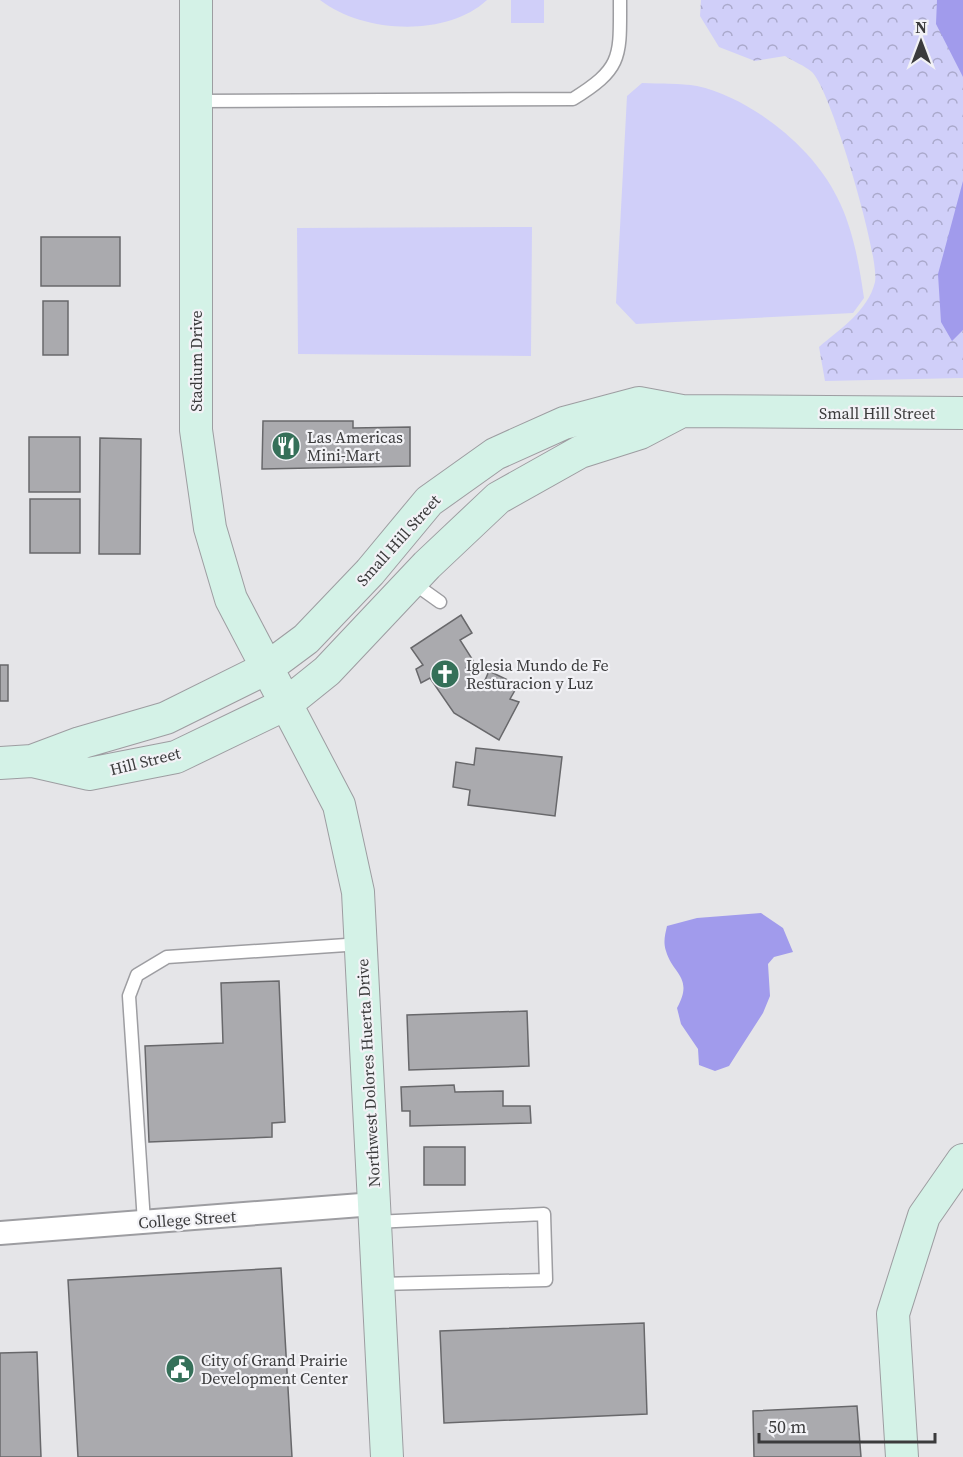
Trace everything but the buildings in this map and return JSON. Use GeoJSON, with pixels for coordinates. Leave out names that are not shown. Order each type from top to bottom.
{"type":"FeatureCollection","features":[{"type":"Feature","properties":{"kind":"street","name":"Stadium Drive"},"geometry":{"type":"LineString","coordinates":[[196,0],[196,430],[210,528],[228,589],[286,704]]}},
{"type":"Feature","properties":{"kind":"street","name":"Small Hill Street"},"geometry":{"type":"LineString","coordinates":[[267,668],[306,639],[370,572],[429,501],[495,454],[564,423],[639,403],[682,411],[963,413]]}},
{"type":"Feature","properties":{"kind":"street","name":"Small Hill Street"},"geometry":{"type":"LineString","coordinates":[[286,704],[327,670],[411,581],[498,498],[580,452],[640,434],[682,411]]}},
{"type":"Feature","properties":{"kind":"street","name":"Hill Street"},"geometry":{"type":"LineString","coordinates":[[32,761],[80,743],[166,718],[267,668]]}},
{"type":"Feature","properties":{"kind":"street","name":"Hill Street"},"geometry":{"type":"LineString","coordinates":[[0,763],[32,761],[89,774],[176,756],[286,704]]}},
{"type":"Feature","properties":{"kind":"street","name":"Northwest Dolores Huerta Drive"},"geometry":{"type":"LineString","coordinates":[[286,704],[339,805],[358,892],[387,1457]]}},
{"type":"Feature","properties":{"kind":"street"},"geometry":{"type":"LineString","coordinates":[[902,1457],[894,1314],[924,1216],[963,1160]]}},
{"type":"Feature","properties":{"kind":"street","name":"College Street"},"geometry":{"type":"LineString","coordinates":[[0,1233],[144,1222],[375,1213]]}},
{"type":"Feature","properties":{"kind":"lane"},"geometry":{"type":"LineString","coordinates":[[196,102],[573,99],[601,82],[616,63],[620,0]]}},
{"type":"Feature","properties":{"kind":"lane"},"geometry":{"type":"LineString","coordinates":[[411,581],[440,602]]}},
{"type":"Feature","properties":{"kind":"lane"},"geometry":{"type":"LineString","coordinates":[[144,1222],[129,996],[137,975],[167,957],[362,944]]}},
{"type":"Feature","properties":{"kind":"lane"},"geometry":{"type":"LineString","coordinates":[[375,1213],[544,1214],[546,1280],[378,1284]]}},
{"type":"Feature","properties":{"kind":"green space"},"geometry":{"type":"Polygon","coordinates":[[[320,0],[487,0],[470,12],[450,21],[404,27],[380,25],[358,19],[320,0]]]}},
{"type":"Feature","properties":{"kind":"green space"},"geometry":{"type":"Polygon","coordinates":[[[511,0],[544,0],[544,23],[511,23],[511,0]]]}},
{"type":"Feature","properties":{"kind":"green space"},"geometry":{"type":"Polygon","coordinates":[[[701,0],[963,0],[963,378],[825,381],[819,347],[860,311],[875,282],[875,267],[870,241],[842,140],[831,109],[812,72],[785,56],[755,61],[719,47],[700,16],[701,0]]]}},
{"type":"Feature","properties":{"kind":"green space"},"geometry":{"type":"Polygon","coordinates":[[[642,83],[697,86],[738,101],[778,127],[813,160],[837,197],[851,234],[864,298],[853,313],[636,324],[616,303],[627,96],[642,83]]]}},
{"type":"Feature","properties":{"kind":"green space"},"geometry":{"type":"Polygon","coordinates":[[[532,227],[531,356],[298,354],[297,228],[532,227]]]}},
{"type":"Feature","properties":{"kind":"shaded area"},"geometry":{"type":"Polygon","coordinates":[[[937,0],[963,0],[963,77],[936,24],[937,0]]]}},
{"type":"Feature","properties":{"kind":"shaded area"},"geometry":{"type":"Polygon","coordinates":[[[963,181],[963,330],[952,341],[941,322],[938,274],[963,181]]]}},
{"type":"Feature","properties":{"kind":"shaded area"},"geometry":{"type":"Polygon","coordinates":[[[761,913],[783,928],[793,952],[774,957],[768,964],[770,996],[763,1013],[729,1066],[715,1071],[699,1065],[698,1049],[681,1024],[677,1008],[682,998],[683,983],[666,951],[664,942],[667,926],[697,918],[761,913]]]}},
{"type":"Feature","properties":{"kind":"place","name":"Las Americas Mini-Mart"},"geometry":{"type":"Point","coordinates":[286,446]}},
{"type":"Feature","properties":{"kind":"place","name":"Iglesia Mundo de Fe Resturacion y Luz"},"geometry":{"type":"Point","coordinates":[445,674]}},
{"type":"Feature","properties":{"kind":"place","name":"City of Grand Prairie Development Center"},"geometry":{"type":"Point","coordinates":[180,1369]}}]}
